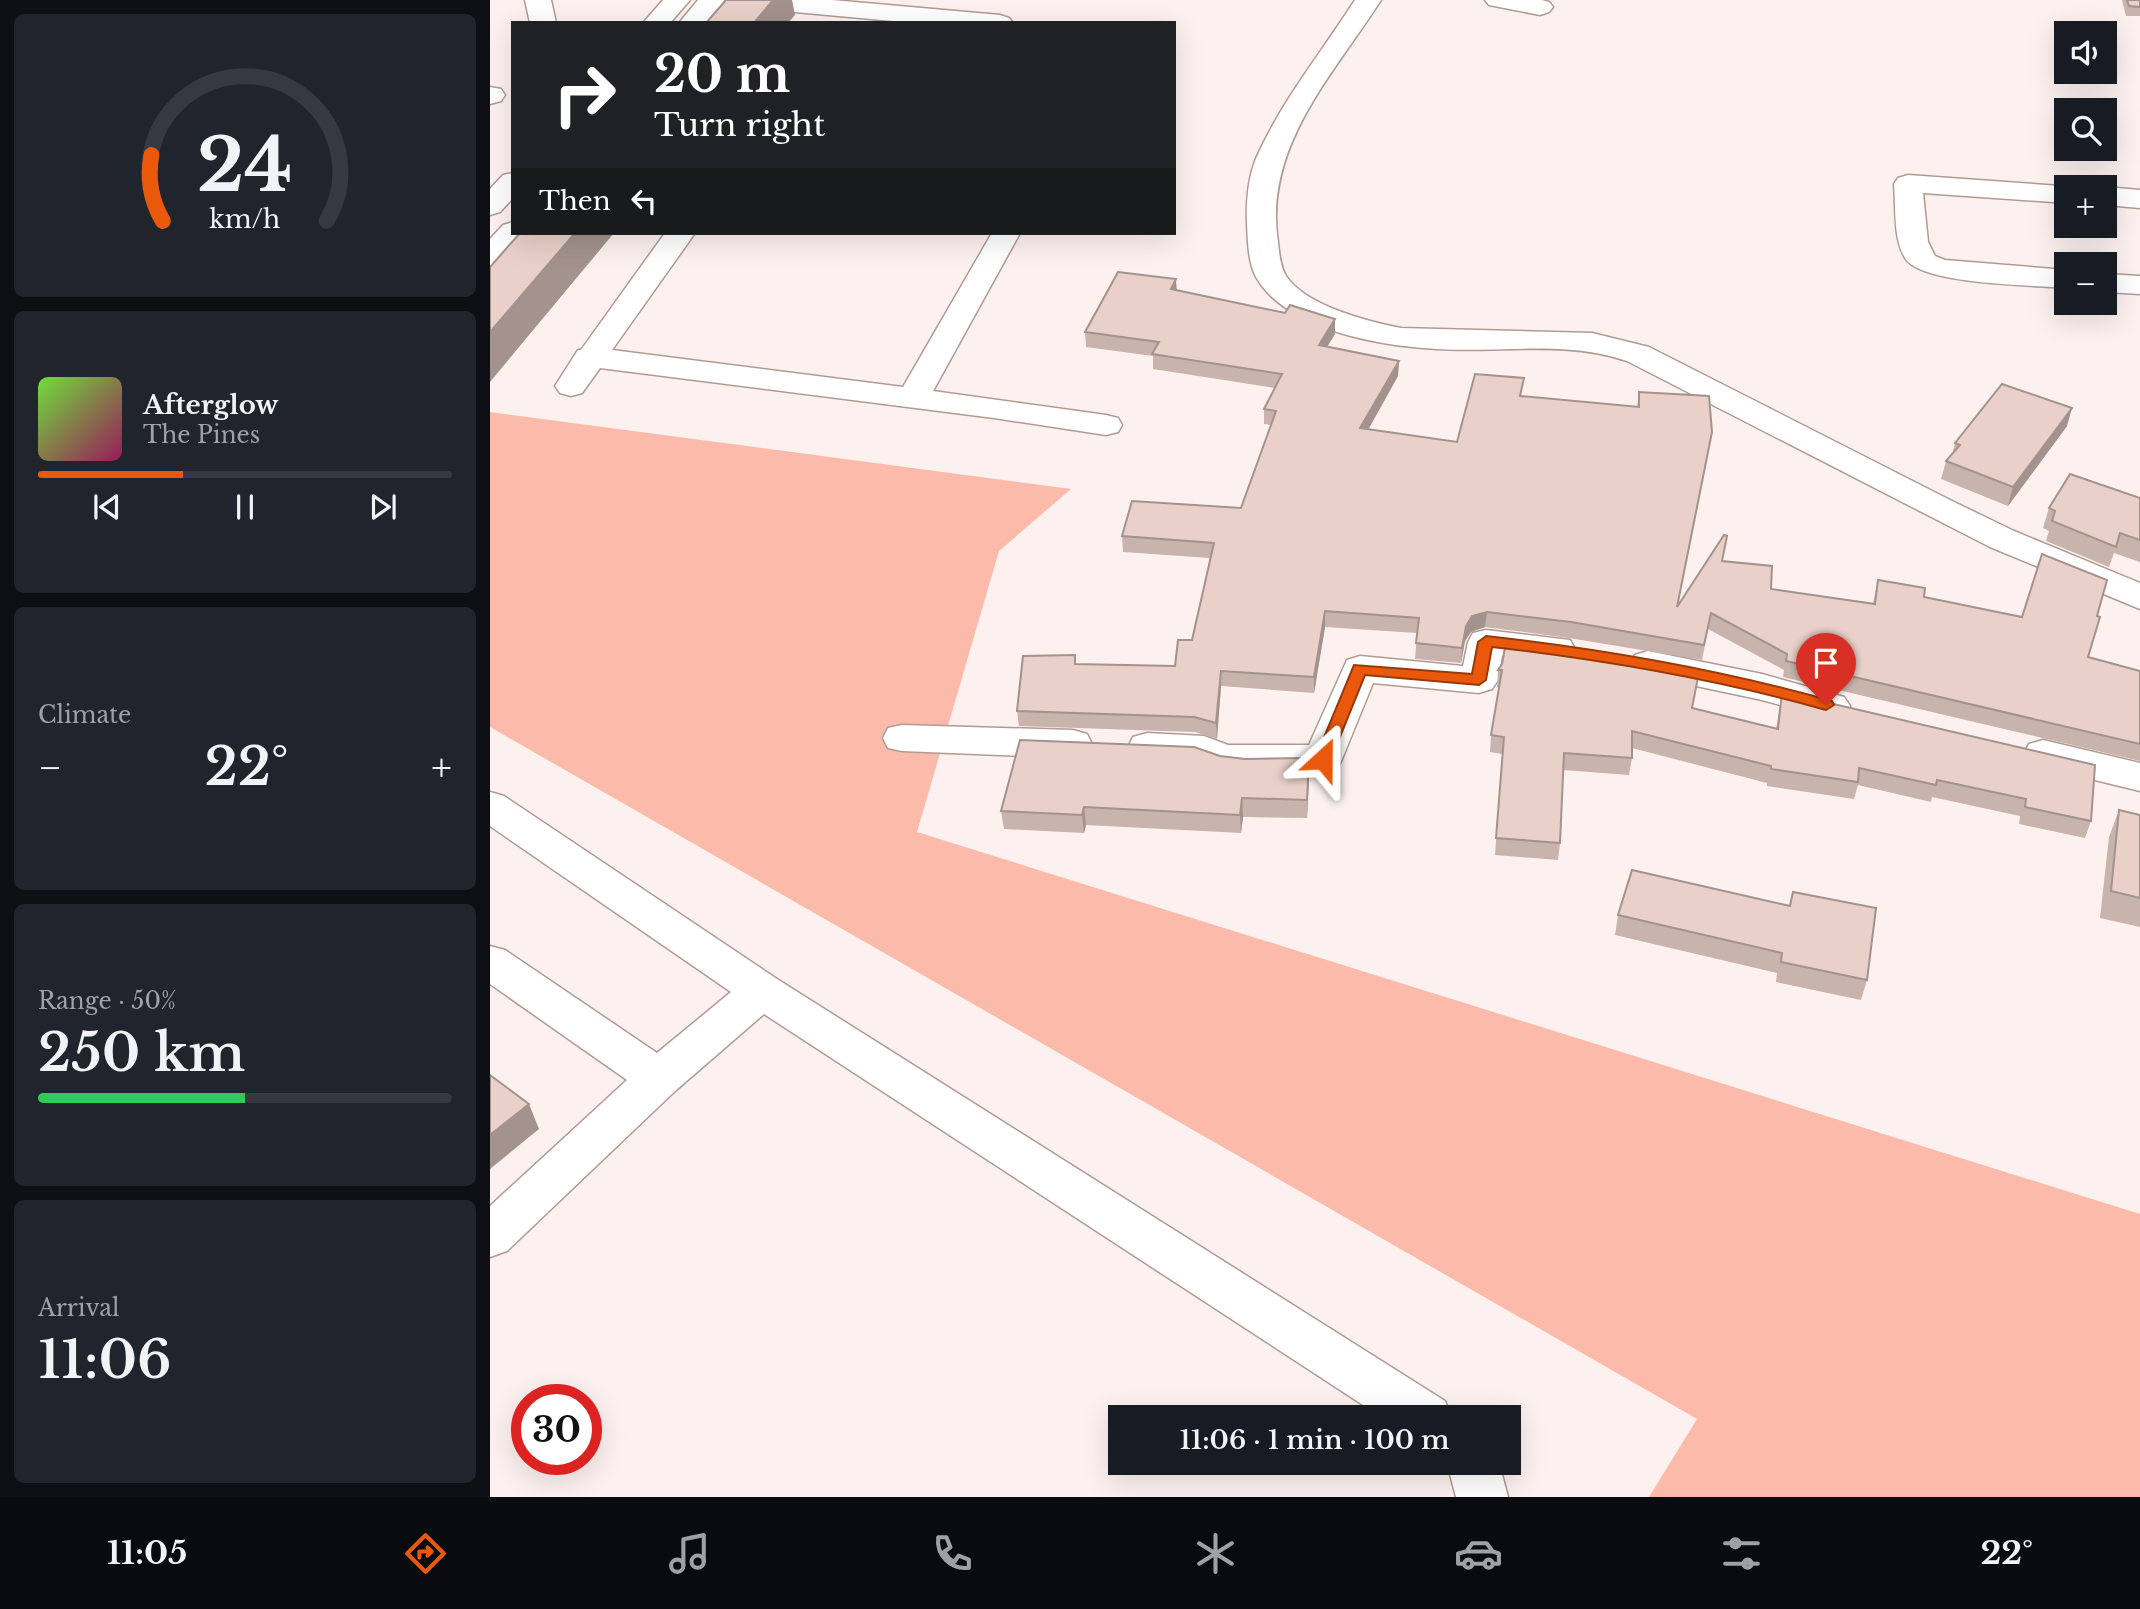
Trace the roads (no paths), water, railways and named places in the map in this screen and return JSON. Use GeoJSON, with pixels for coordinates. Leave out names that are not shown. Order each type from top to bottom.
{"type":"FeatureCollection","features":[{"type":"Feature","properties":{"kind":"street"},"geometry":{"type":"LineString","coordinates":[[538,0],[542,21]]}},
{"type":"Feature","properties":{"kind":"street"},"geometry":{"type":"LineString","coordinates":[[658,21],[677,0]]}},
{"type":"Feature","properties":{"kind":"street"},"geometry":{"type":"LineString","coordinates":[[694,21],[712,0]]}},
{"type":"Feature","properties":{"kind":"street"},"geometry":{"type":"LineString","coordinates":[[750,0],[838,16],[954,21]]}},
{"type":"Feature","properties":{"kind":"street"},"geometry":{"type":"LineString","coordinates":[[1368,0],[1292,116],[1270,156],[1265,182],[1263,236],[1270,275],[1288,295],[1308,309],[1337,322],[1385,334],[1421,338],[1595,342],[1638,354],[1970,523],[2140,597]]}},
{"type":"Feature","properties":{"kind":"street"},"geometry":{"type":"LineString","coordinates":[[1498,0],[1540,7]]}},
{"type":"Feature","properties":{"kind":"street"},"geometry":{"type":"LineString","coordinates":[[490,206],[511,183]]}},
{"type":"Feature","properties":{"kind":"street"},"geometry":{"type":"LineString","coordinates":[[2054,193],[1908,184],[1916,249],[1920,259],[1944,269],[2054,278]]}},
{"type":"Feature","properties":{"kind":"street"},"geometry":{"type":"LineString","coordinates":[[2117,197],[2140,198]]}},
{"type":"Feature","properties":{"kind":"street"},"geometry":{"type":"LineString","coordinates":[[490,257],[511,233]]}},
{"type":"Feature","properties":{"kind":"street"},"geometry":{"type":"LineString","coordinates":[[571,386],[589,357],[679,235]]}},
{"type":"Feature","properties":{"kind":"street"},"geometry":{"type":"LineString","coordinates":[[912,397],[1005,235]]}},
{"type":"Feature","properties":{"kind":"street"},"geometry":{"type":"LineString","coordinates":[[2117,283],[2140,285]]}},
{"type":"Feature","properties":{"kind":"street"},"geometry":{"type":"LineString","coordinates":[[589,357],[912,397],[1105,425]]}},
{"type":"Feature","properties":{"kind":"street"},"geometry":{"type":"LineString","coordinates":[[902,738],[1195,749],[1223,759],[1315,761],[1326,755],[1360,669],[1479,680],[1486,642],[1606,656],[1762,687],[1861,714]]}},
{"type":"Feature","properties":{"kind":"street"},"geometry":{"type":"LineString","coordinates":[[2007,746],[2140,777]]}},
{"type":"Feature","properties":{"kind":"street"},"geometry":{"type":"LineString","coordinates":[[490,806],[762,991],[1407,1405]]}},
{"type":"Feature","properties":{"kind":"street"},"geometry":{"type":"LineString","coordinates":[[490,962],[659,1078]]}},
{"type":"Feature","properties":{"kind":"street"},"geometry":{"type":"LineString","coordinates":[[490,1236],[659,1078],[762,991]]}},
{"type":"Feature","properties":{"kind":"street"},"geometry":{"type":"LineString","coordinates":[[1476,1475],[1482,1497]]}}]}
